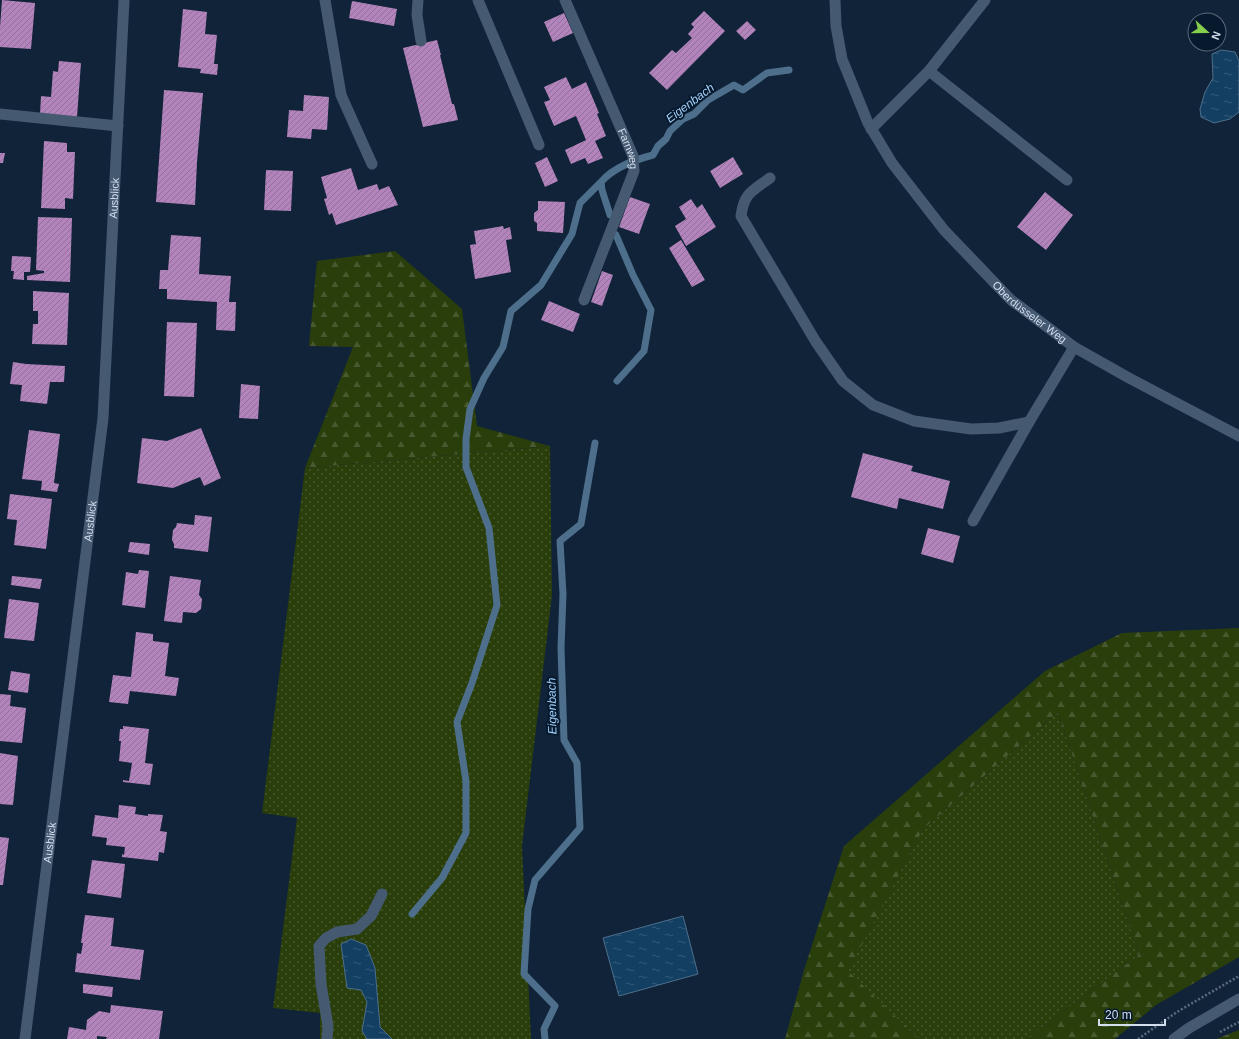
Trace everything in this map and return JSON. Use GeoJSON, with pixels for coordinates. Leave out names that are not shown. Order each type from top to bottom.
{"type":"FeatureCollection","features":[{"type":"Feature","properties":{"kind":"street","name":"Ausblick"},"geometry":{"type":"LineString","coordinates":[[25,1039],[103,418],[124,0]]}},
{"type":"Feature","properties":{"kind":"street"},"geometry":{"type":"LineString","coordinates":[[325,0],[341,95],[372,164]]}},
{"type":"Feature","properties":{"kind":"street"},"geometry":{"type":"LineString","coordinates":[[418,0],[417,15],[421,41]]}},
{"type":"Feature","properties":{"kind":"street"},"geometry":{"type":"LineString","coordinates":[[478,0],[539,145]]}},
{"type":"Feature","properties":{"kind":"street","name":"Farnweg"},"geometry":{"type":"LineString","coordinates":[[565,0],[633,156],[634,170],[584,300]]}},
{"type":"Feature","properties":{"kind":"street","name":"Oberdüsseler Weg"},"geometry":{"type":"LineString","coordinates":[[834,0],[836,26],[842,59],[871,129],[892,162],[944,230],[1010,300],[1074,347],[1239,436]]}},
{"type":"Feature","properties":{"kind":"street"},"geometry":{"type":"LineString","coordinates":[[871,129],[929,71],[985,0]]}},
{"type":"Feature","properties":{"kind":"street"},"geometry":{"type":"LineString","coordinates":[[929,71],[1067,180]]}},
{"type":"Feature","properties":{"kind":"street"},"geometry":{"type":"LineString","coordinates":[[0,114],[118,126]]}},
{"type":"Feature","properties":{"kind":"street"},"geometry":{"type":"LineString","coordinates":[[770,178],[748,194],[742,205],[741,216],[816,342],[843,381],[873,405],[914,421],[971,429],[998,428],[1029,422]]}},
{"type":"Feature","properties":{"kind":"street"},"geometry":{"type":"LineString","coordinates":[[973,521],[1029,422],[1074,347]]}},
{"type":"Feature","properties":{"kind":"street"},"geometry":{"type":"LineString","coordinates":[[327,1039],[328,1026],[320,984],[319,946],[326,938],[337,932],[356,929],[371,916],[382,894]]}},
{"type":"Feature","properties":{"kind":"street"},"geometry":{"type":"LineString","coordinates":[[1174,1039],[1189,1028],[1239,999]]}},
{"type":"Feature","properties":{"kind":"path"},"geometry":{"type":"LineString","coordinates":[[1138,1039],[1177,1012],[1239,976]]}},
{"type":"Feature","properties":{"kind":"path"},"geometry":{"type":"LineString","coordinates":[[1214,1034],[1239,1022]]}},
{"type":"Feature","properties":{"kind":"green space"},"geometry":{"type":"Polygon","coordinates":[[[395,251],[462,309],[477,426],[550,446],[305,468],[353,347],[309,346],[317,261],[395,251]]]}},
{"type":"Feature","properties":{"kind":"green space"},"geometry":{"type":"Polygon","coordinates":[[[550,446],[552,595],[522,846],[531,1039],[320,1039],[320,1013],[273,1008],[297,818],[262,813],[305,468],[550,446]]]}},
{"type":"Feature","properties":{"kind":"green space"},"geometry":{"type":"Polygon","coordinates":[[[1239,628],[1239,957],[1156,1005],[1115,1039],[1026,1039],[1139,955],[1058,712],[923,829],[848,971],[919,1039],[785,1039],[804,970],[844,846],[1045,671],[1122,633],[1239,628]]]}},
{"type":"Feature","properties":{"kind":"green space"},"geometry":{"type":"Polygon","coordinates":[[[1058,712],[1139,955],[1026,1039],[919,1039],[847,972],[923,829],[1058,712]]]}},
{"type":"Feature","properties":{"kind":"green space"},"geometry":{"type":"Polygon","coordinates":[[[1239,1030],[1239,1039],[1216,1039],[1239,1030]]]}},
{"type":"Feature","properties":{"kind":"water"},"geometry":{"type":"Polygon","coordinates":[[[1227,51],[1235,52],[1239,61],[1239,112],[1230,119],[1214,123],[1201,117],[1200,109],[1205,92],[1213,78],[1212,54],[1227,51]]]}},
{"type":"Feature","properties":{"kind":"water"},"geometry":{"type":"Polygon","coordinates":[[[683,916],[698,974],[619,996],[603,938],[683,916]]]}},
{"type":"Feature","properties":{"kind":"water"},"geometry":{"type":"Polygon","coordinates":[[[351,939],[366,945],[375,968],[380,1027],[392,1039],[367,1039],[362,1031],[367,1002],[361,990],[347,988],[341,944],[351,939]]]}},
{"type":"Feature","properties":{"kind":"building"},"geometry":{"type":"Polygon","coordinates":[[[2,0],[35,3],[31,49],[0,47],[2,0]]]}},
{"type":"Feature","properties":{"kind":"building"},"geometry":{"type":"Polygon","coordinates":[[[352,1],[397,9],[394,26],[349,18],[352,1]]]}},
{"type":"Feature","properties":{"kind":"building"},"geometry":{"type":"Polygon","coordinates":[[[183,9],[207,12],[205,34],[217,35],[214,64],[218,64],[217,75],[200,73],[201,69],[178,67],[183,9]]]}},
{"type":"Feature","properties":{"kind":"building"},"geometry":{"type":"Polygon","coordinates":[[[704,11],[725,31],[667,90],[649,73],[672,50],[676,53],[692,38],[688,34],[694,27],[691,24],[704,11]]]}},
{"type":"Feature","properties":{"kind":"building"},"geometry":{"type":"Polygon","coordinates":[[[564,13],[573,33],[553,42],[544,22],[564,13]]]}},
{"type":"Feature","properties":{"kind":"building"},"geometry":{"type":"Polygon","coordinates":[[[747,21],[756,30],[745,40],[736,31],[747,21]]]}},
{"type":"Feature","properties":{"kind":"building"},"geometry":{"type":"Polygon","coordinates":[[[437,40],[452,104],[454,104],[458,120],[423,127],[403,48],[437,40]]]}},
{"type":"Feature","properties":{"kind":"building"},"geometry":{"type":"Polygon","coordinates":[[[59,61],[81,63],[77,117],[40,114],[41,96],[51,97],[53,71],[58,72],[59,61]]]}},
{"type":"Feature","properties":{"kind":"building"},"geometry":{"type":"Polygon","coordinates":[[[566,77],[572,89],[586,82],[599,113],[597,114],[606,136],[595,141],[603,158],[588,164],[585,158],[571,164],[565,150],[586,140],[576,116],[554,126],[544,102],[550,100],[544,87],[566,77]]]}},
{"type":"Feature","properties":{"kind":"building"},"geometry":{"type":"Polygon","coordinates":[[[164,90],[203,93],[195,205],[156,202],[164,90]]]}},
{"type":"Feature","properties":{"kind":"building"},"geometry":{"type":"Polygon","coordinates":[[[304,95],[329,97],[327,130],[312,129],[311,139],[287,137],[289,110],[303,111],[304,95]]]}},
{"type":"Feature","properties":{"kind":"building"},"geometry":{"type":"Polygon","coordinates":[[[44,141],[67,143],[67,152],[75,152],[73,199],[65,198],[65,209],[41,208],[44,141]]]}},
{"type":"Feature","properties":{"kind":"building"},"geometry":{"type":"Polygon","coordinates":[[[0,153],[5,153],[3,163],[0,163],[0,153]]]}},
{"type":"Feature","properties":{"kind":"building"},"geometry":{"type":"Polygon","coordinates":[[[547,157],[558,181],[545,187],[535,163],[547,157]]]}},
{"type":"Feature","properties":{"kind":"building"},"geometry":{"type":"Polygon","coordinates":[[[733,157],[743,174],[720,188],[710,171],[733,157]]]}},
{"type":"Feature","properties":{"kind":"building"},"geometry":{"type":"Polygon","coordinates":[[[351,168],[358,190],[377,184],[379,190],[389,186],[398,205],[336,225],[332,213],[329,215],[324,199],[327,198],[321,177],[351,168]]]}},
{"type":"Feature","properties":{"kind":"building"},"geometry":{"type":"Polygon","coordinates":[[[266,170],[293,171],[291,211],[264,210],[266,170]]]}},
{"type":"Feature","properties":{"kind":"building"},"geometry":{"type":"Polygon","coordinates":[[[1045,192],[1073,215],[1046,250],[1017,227],[1045,192]]]}},
{"type":"Feature","properties":{"kind":"building"},"geometry":{"type":"Polygon","coordinates":[[[630,197],[650,204],[639,234],[619,227],[630,197]]]}},
{"type":"Feature","properties":{"kind":"building"},"geometry":{"type":"Polygon","coordinates":[[[691,199],[697,208],[702,204],[716,227],[686,246],[675,226],[686,219],[679,207],[691,199]]]}},
{"type":"Feature","properties":{"kind":"building"},"geometry":{"type":"Polygon","coordinates":[[[538,201],[565,202],[563,233],[537,231],[537,223],[534,221],[534,213],[538,210],[538,201]]]}},
{"type":"Feature","properties":{"kind":"building"},"geometry":{"type":"Polygon","coordinates":[[[38,217],[72,218],[70,282],[27,280],[27,276],[44,273],[44,271],[36,270],[38,217]]]}},
{"type":"Feature","properties":{"kind":"building"},"geometry":{"type":"Polygon","coordinates":[[[503,226],[504,229],[510,227],[512,239],[506,240],[511,272],[475,279],[470,245],[476,244],[474,231],[503,226]]]}},
{"type":"Feature","properties":{"kind":"building"},"geometry":{"type":"Polygon","coordinates":[[[171,235],[201,237],[199,274],[231,276],[229,302],[236,302],[235,331],[216,330],[217,302],[167,299],[167,289],[159,289],[160,270],[168,270],[171,235]]]}},
{"type":"Feature","properties":{"kind":"building"},"geometry":{"type":"Polygon","coordinates":[[[681,240],[705,280],[692,287],[669,248],[681,240]]]}},
{"type":"Feature","properties":{"kind":"building"},"geometry":{"type":"Polygon","coordinates":[[[12,256],[31,257],[30,272],[24,272],[24,280],[13,279],[14,271],[11,271],[12,256]]]}},
{"type":"Feature","properties":{"kind":"building"},"geometry":{"type":"Polygon","coordinates":[[[602,271],[613,275],[602,306],[591,302],[602,271]]]}},
{"type":"Feature","properties":{"kind":"building"},"geometry":{"type":"Polygon","coordinates":[[[33,291],[69,293],[67,345],[32,344],[33,324],[38,324],[38,311],[33,311],[33,291]]]}},
{"type":"Feature","properties":{"kind":"building"},"geometry":{"type":"Polygon","coordinates":[[[549,301],[580,314],[573,332],[541,320],[549,301]]]}},
{"type":"Feature","properties":{"kind":"building"},"geometry":{"type":"Polygon","coordinates":[[[167,322],[197,323],[194,397],[164,396],[167,322]]]}},
{"type":"Feature","properties":{"kind":"building"},"geometry":{"type":"Polygon","coordinates":[[[13,362],[65,366],[64,382],[50,382],[47,404],[20,401],[22,385],[10,384],[13,362]]]}},
{"type":"Feature","properties":{"kind":"building"},"geometry":{"type":"Polygon","coordinates":[[[241,384],[260,386],[258,419],[239,418],[241,384]]]}},
{"type":"Feature","properties":{"kind":"building"},"geometry":{"type":"Polygon","coordinates":[[[201,428],[221,478],[204,486],[200,477],[173,488],[137,483],[142,438],[167,441],[201,428]]]}},
{"type":"Feature","properties":{"kind":"building"},"geometry":{"type":"Polygon","coordinates":[[[29,430],[60,434],[54,483],[59,484],[57,492],[41,490],[42,481],[22,479],[29,430]]]}},
{"type":"Feature","properties":{"kind":"building"},"geometry":{"type":"Polygon","coordinates":[[[863,453],[913,466],[911,471],[950,481],[943,509],[899,498],[897,509],[851,497],[863,453]]]}},
{"type":"Feature","properties":{"kind":"building"},"geometry":{"type":"Polygon","coordinates":[[[10,494],[52,499],[46,549],[14,545],[17,520],[7,519],[10,494]]]}},
{"type":"Feature","properties":{"kind":"building"},"geometry":{"type":"Polygon","coordinates":[[[195,515],[212,517],[208,552],[174,548],[172,540],[173,530],[177,523],[194,525],[195,515]]]}},
{"type":"Feature","properties":{"kind":"building"},"geometry":{"type":"Polygon","coordinates":[[[928,528],[960,536],[953,563],[921,554],[928,528]]]}},
{"type":"Feature","properties":{"kind":"building"},"geometry":{"type":"Polygon","coordinates":[[[130,542],[150,544],[149,555],[128,552],[130,542]]]}},
{"type":"Feature","properties":{"kind":"building"},"geometry":{"type":"Polygon","coordinates":[[[139,570],[149,571],[145,608],[122,605],[126,572],[138,574],[139,570]]]}},
{"type":"Feature","properties":{"kind":"building"},"geometry":{"type":"Polygon","coordinates":[[[12,576],[42,579],[40,589],[11,585],[12,576]]]}},
{"type":"Feature","properties":{"kind":"building"},"geometry":{"type":"Polygon","coordinates":[[[170,576],[201,580],[199,595],[202,599],[201,609],[196,613],[183,612],[182,623],[164,621],[170,576]]]}},
{"type":"Feature","properties":{"kind":"building"},"geometry":{"type":"Polygon","coordinates":[[[9,599],[39,603],[34,641],[4,638],[9,599]]]}},
{"type":"Feature","properties":{"kind":"building"},"geometry":{"type":"Polygon","coordinates":[[[136,632],[153,634],[153,641],[169,643],[165,676],[179,678],[176,696],[130,691],[128,704],[109,702],[113,675],[131,677],[136,632]]]}},
{"type":"Feature","properties":{"kind":"building"},"geometry":{"type":"Polygon","coordinates":[[[11,671],[30,674],[28,693],[8,690],[11,671]]]}},
{"type":"Feature","properties":{"kind":"building"},"geometry":{"type":"Polygon","coordinates":[[[0,694],[11,695],[10,706],[26,708],[22,743],[0,741],[0,694]]]}},
{"type":"Feature","properties":{"kind":"building"},"geometry":{"type":"Polygon","coordinates":[[[123,726],[149,729],[145,763],[153,764],[150,785],[123,782],[123,780],[129,781],[132,763],[119,761],[121,741],[119,741],[120,729],[123,729],[123,726]]]}},
{"type":"Feature","properties":{"kind":"building"},"geometry":{"type":"Polygon","coordinates":[[[0,753],[18,756],[13,805],[0,804],[0,753]]]}},
{"type":"Feature","properties":{"kind":"building"},"geometry":{"type":"Polygon","coordinates":[[[119,805],[136,807],[135,814],[148,816],[148,814],[163,815],[160,831],[167,832],[164,853],[159,852],[158,861],[122,857],[122,854],[124,855],[125,847],[106,845],[107,838],[92,836],[95,815],[118,818],[119,805]]]}},
{"type":"Feature","properties":{"kind":"building"},"geometry":{"type":"Polygon","coordinates":[[[0,837],[9,838],[3,885],[0,885],[0,837]]]}},
{"type":"Feature","properties":{"kind":"building"},"geometry":{"type":"Polygon","coordinates":[[[92,860],[125,864],[121,898],[87,893],[92,860]]]}},
{"type":"Feature","properties":{"kind":"building"},"geometry":{"type":"Polygon","coordinates":[[[85,915],[114,918],[111,946],[144,950],[140,980],[75,972],[77,953],[81,954],[83,943],[81,943],[85,915]]]}},
{"type":"Feature","properties":{"kind":"building"},"geometry":{"type":"Polygon","coordinates":[[[83,984],[113,987],[112,997],[83,993],[83,984]]]}},
{"type":"Feature","properties":{"kind":"building"},"geometry":{"type":"Polygon","coordinates":[[[111,1005],[163,1011],[159,1039],[106,1039],[107,1037],[97,1036],[97,1039],[67,1039],[69,1027],[86,1030],[87,1020],[99,1011],[110,1013],[111,1005]]]}},
{"type":"Feature","properties":{"kind":"waterway","name":"Eigenbach"},"geometry":{"type":"LineString","coordinates":[[610,215],[601,182],[612,172],[639,159],[653,155],[658,146],[666,139],[670,131],[683,119],[694,114],[708,100],[734,85],[743,90],[767,73],[789,70]]}},
{"type":"Feature","properties":{"kind":"waterway"},"geometry":{"type":"LineString","coordinates":[[412,914],[442,878],[466,833],[466,781],[457,722],[472,683],[497,605],[489,528],[466,467],[466,439],[470,409],[484,378],[503,347],[511,311],[541,285],[572,234],[580,203],[601,182]]}},
{"type":"Feature","properties":{"kind":"waterway","name":"Eigenbach"},"geometry":{"type":"LineString","coordinates":[[616,235],[633,275],[651,310],[644,351],[617,381]]}},
{"type":"Feature","properties":{"kind":"waterway","name":"Eigenbach"},"geometry":{"type":"LineString","coordinates":[[545,1039],[544,1029],[555,1006],[524,974],[528,909],[535,880],[580,828],[577,763],[564,740],[561,648],[563,594],[560,541],[581,524],[595,443]]}}]}
